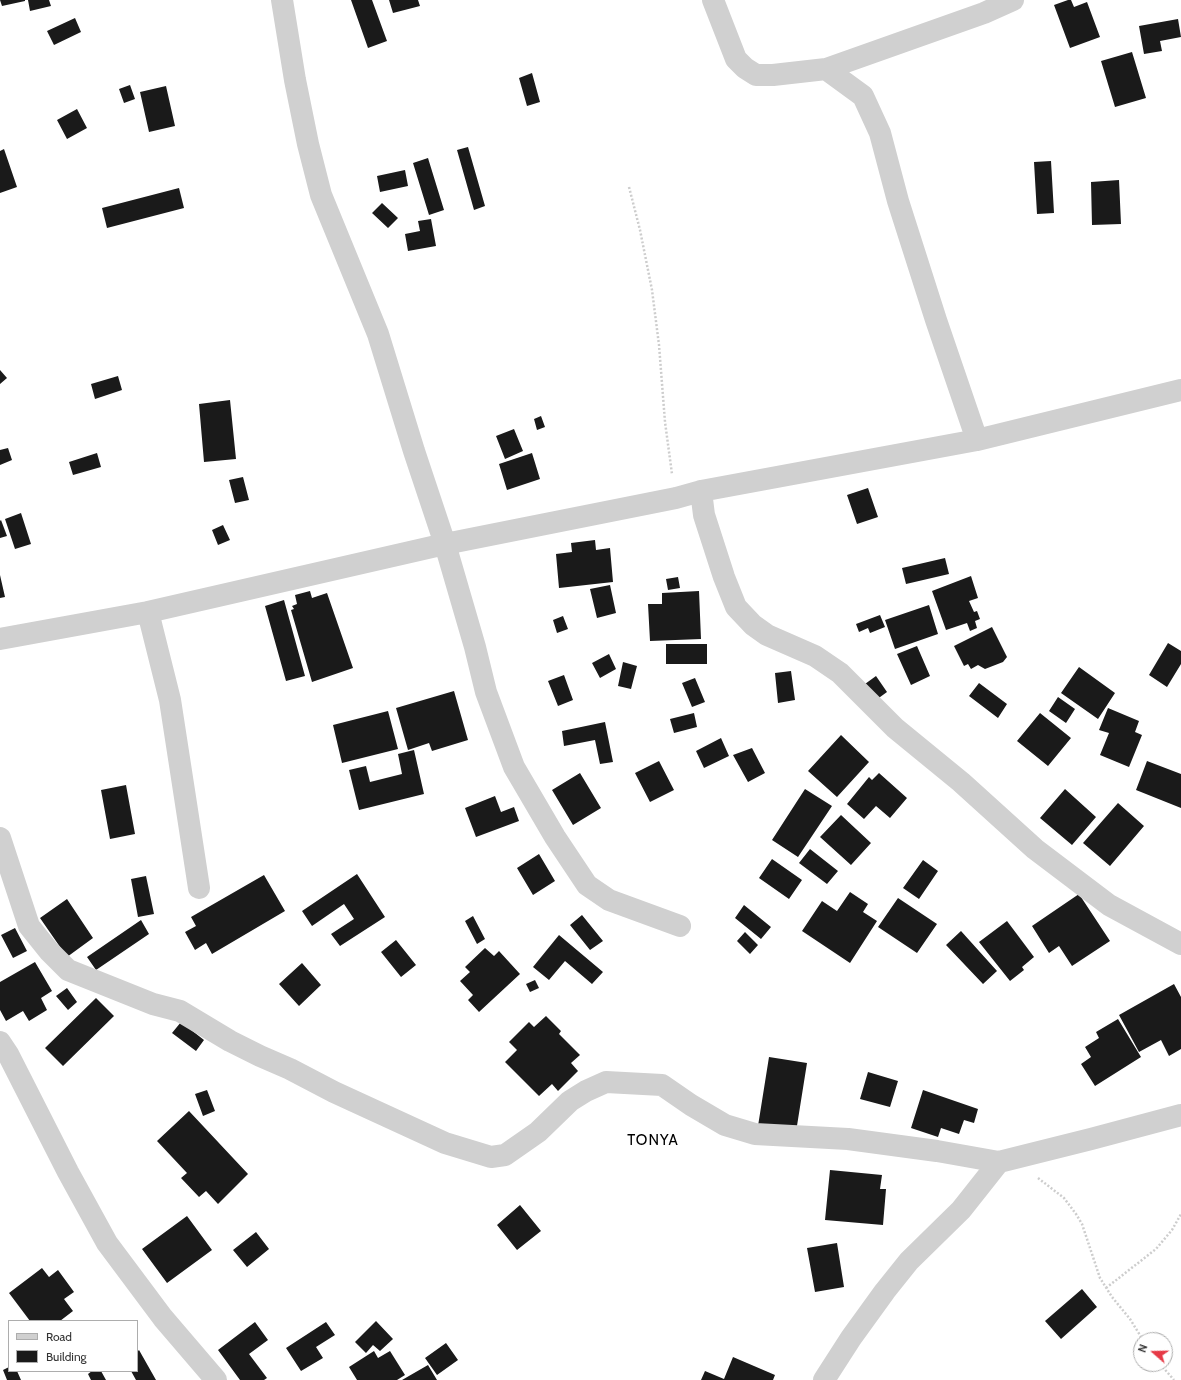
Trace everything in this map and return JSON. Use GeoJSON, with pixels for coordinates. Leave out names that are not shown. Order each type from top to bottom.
{"type":"FeatureCollection","features":[{"type":"Feature","properties":{"kind":"street"},"geometry":{"type":"LineString","coordinates":[[282,0],[295,80],[308,144],[321,195],[378,334],[414,451],[445,544],[475,647],[486,692],[501,736],[514,767],[554,837],[587,885],[609,900],[680,926]]}},
{"type":"Feature","properties":{"kind":"street"},"geometry":{"type":"LineString","coordinates":[[713,0],[736,59],[756,75],[773,75],[826,69],[984,13],[1013,0]]}},
{"type":"Feature","properties":{"kind":"street"},"geometry":{"type":"LineString","coordinates":[[826,69],[863,96],[880,133],[898,201],[936,320],[977,440]]}},
{"type":"Feature","properties":{"kind":"street"},"geometry":{"type":"LineString","coordinates":[[0,639],[148,612],[445,544],[676,498],[701,491],[977,440],[1181,390]]}},
{"type":"Feature","properties":{"kind":"street"},"geometry":{"type":"LineString","coordinates":[[701,491],[704,515],[724,577],[736,607],[752,625],[767,635],[815,656],[840,673],[895,728],[961,782],[1035,849],[1109,905],[1181,944]]}},
{"type":"Feature","properties":{"kind":"street"},"geometry":{"type":"LineString","coordinates":[[148,612],[170,700],[199,888]]}},
{"type":"Feature","properties":{"kind":"street"},"geometry":{"type":"LineString","coordinates":[[0,838],[30,926],[49,951],[68,970],[153,1004],[180,1011],[230,1041],[290,1069],[334,1092],[445,1143],[491,1157],[505,1155],[538,1132],[570,1101],[586,1091],[606,1082],[662,1085],[691,1105],[725,1125],[755,1134],[848,1139],[1005,1160],[1181,1115]]}},
{"type":"Feature","properties":{"kind":"street"},"geometry":{"type":"LineString","coordinates":[[0,1042],[8,1054],[68,1172],[107,1243],[163,1318],[216,1380]]}},
{"type":"Feature","properties":{"kind":"street"},"geometry":{"type":"LineString","coordinates":[[824,1380],[851,1338],[909,1261],[961,1210],[1005,1160]]}},
{"type":"Feature","properties":{"kind":"path"},"geometry":{"type":"LineString","coordinates":[[629,187],[640,230],[652,290],[666,422],[676,498]]}},
{"type":"Feature","properties":{"kind":"path"},"geometry":{"type":"LineString","coordinates":[[1005,1160],[1064,1198],[1082,1224],[1100,1278],[1138,1332]]}},
{"type":"Feature","properties":{"kind":"path"},"geometry":{"type":"LineString","coordinates":[[1106,1288],[1156,1249],[1172,1230],[1181,1214]]}},
{"type":"Feature","properties":{"kind":"path"},"geometry":{"type":"LineString","coordinates":[[1167,1372],[1174,1380]]}},
{"type":"Feature","properties":{"kind":"building"},"geometry":{"type":"Polygon","coordinates":[[[0,0],[25,0],[25,1],[2,6],[0,0]]]}},
{"type":"Feature","properties":{"kind":"building"},"geometry":{"type":"Polygon","coordinates":[[[28,0],[49,0],[51,6],[30,11],[28,0]]]}},
{"type":"Feature","properties":{"kind":"building"},"geometry":{"type":"Polygon","coordinates":[[[351,0],[372,0],[387,41],[368,48],[351,0]]]}},
{"type":"Feature","properties":{"kind":"building"},"geometry":{"type":"Polygon","coordinates":[[[389,0],[418,0],[420,6],[393,13],[389,0]]]}},
{"type":"Feature","properties":{"kind":"building"},"geometry":{"type":"Polygon","coordinates":[[[1071,0],[1074,7],[1087,2],[1100,37],[1070,48],[1054,5],[1071,0]]]}},
{"type":"Feature","properties":{"kind":"building"},"geometry":{"type":"Polygon","coordinates":[[[75,18],[81,32],[54,45],[47,31],[75,18]]]}},
{"type":"Feature","properties":{"kind":"building"},"geometry":{"type":"Polygon","coordinates":[[[1178,19],[1181,37],[1160,41],[1162,51],[1144,54],[1139,26],[1178,19]]]}},
{"type":"Feature","properties":{"kind":"building"},"geometry":{"type":"Polygon","coordinates":[[[1132,52],[1146,98],[1115,107],[1101,61],[1132,52]]]}},
{"type":"Feature","properties":{"kind":"building"},"geometry":{"type":"Polygon","coordinates":[[[532,73],[540,102],[527,106],[519,78],[532,73]]]}},
{"type":"Feature","properties":{"kind":"building"},"geometry":{"type":"Polygon","coordinates":[[[130,85],[135,99],[124,103],[119,89],[130,85]]]}},
{"type":"Feature","properties":{"kind":"building"},"geometry":{"type":"Polygon","coordinates":[[[166,86],[175,126],[149,132],[140,92],[166,86]]]}},
{"type":"Feature","properties":{"kind":"building"},"geometry":{"type":"Polygon","coordinates":[[[77,109],[87,128],[67,139],[57,120],[77,109]]]}},
{"type":"Feature","properties":{"kind":"building"},"geometry":{"type":"Polygon","coordinates":[[[468,147],[485,206],[474,210],[457,150],[468,147]]]}},
{"type":"Feature","properties":{"kind":"building"},"geometry":{"type":"Polygon","coordinates":[[[4,149],[17,187],[0,193],[0,151],[4,149]]]}},
{"type":"Feature","properties":{"kind":"building"},"geometry":{"type":"Polygon","coordinates":[[[428,158],[444,210],[429,215],[413,163],[428,158]]]}},
{"type":"Feature","properties":{"kind":"building"},"geometry":{"type":"Polygon","coordinates":[[[1051,161],[1054,213],[1037,214],[1034,162],[1051,161]]]}},
{"type":"Feature","properties":{"kind":"building"},"geometry":{"type":"Polygon","coordinates":[[[405,170],[408,186],[380,192],[377,176],[405,170]]]}},
{"type":"Feature","properties":{"kind":"building"},"geometry":{"type":"Polygon","coordinates":[[[1119,180],[1121,224],[1092,225],[1091,182],[1119,180]]]}},
{"type":"Feature","properties":{"kind":"building"},"geometry":{"type":"Polygon","coordinates":[[[179,188],[184,208],[107,228],[102,208],[179,188]]]}},
{"type":"Feature","properties":{"kind":"building"},"geometry":{"type":"Polygon","coordinates":[[[382,203],[398,218],[388,228],[372,213],[382,203]]]}},
{"type":"Feature","properties":{"kind":"building"},"geometry":{"type":"Polygon","coordinates":[[[431,219],[436,246],[408,251],[405,234],[420,231],[418,221],[431,219]]]}},
{"type":"Feature","properties":{"kind":"building"},"geometry":{"type":"Polygon","coordinates":[[[0,370],[7,378],[0,384],[0,370]]]}},
{"type":"Feature","properties":{"kind":"building"},"geometry":{"type":"Polygon","coordinates":[[[118,376],[122,390],[95,399],[91,384],[118,376]]]}},
{"type":"Feature","properties":{"kind":"building"},"geometry":{"type":"Polygon","coordinates":[[[230,400],[236,459],[204,462],[199,404],[230,400]]]}},
{"type":"Feature","properties":{"kind":"building"},"geometry":{"type":"Polygon","coordinates":[[[541,416],[545,427],[537,430],[534,419],[541,416]]]}},
{"type":"Feature","properties":{"kind":"building"},"geometry":{"type":"Polygon","coordinates":[[[514,429],[523,451],[505,459],[496,436],[514,429]]]}},
{"type":"Feature","properties":{"kind":"building"},"geometry":{"type":"Polygon","coordinates":[[[8,448],[12,460],[0,465],[0,450],[8,448]]]}},
{"type":"Feature","properties":{"kind":"building"},"geometry":{"type":"Polygon","coordinates":[[[97,453],[101,467],[73,475],[69,462],[97,453]]]}},
{"type":"Feature","properties":{"kind":"building"},"geometry":{"type":"Polygon","coordinates":[[[532,453],[540,479],[507,490],[499,464],[532,453]]]}},
{"type":"Feature","properties":{"kind":"building"},"geometry":{"type":"Polygon","coordinates":[[[243,477],[249,500],[235,503],[229,480],[243,477]]]}},
{"type":"Feature","properties":{"kind":"building"},"geometry":{"type":"Polygon","coordinates":[[[868,488],[878,517],[857,524],[847,495],[868,488]]]}},
{"type":"Feature","properties":{"kind":"building"},"geometry":{"type":"Polygon","coordinates":[[[21,513],[31,544],[15,549],[5,519],[21,513]]]}},
{"type":"Feature","properties":{"kind":"building"},"geometry":{"type":"Polygon","coordinates":[[[1,520],[7,536],[0,538],[0,521],[1,520]]]}},
{"type":"Feature","properties":{"kind":"building"},"geometry":{"type":"Polygon","coordinates":[[[223,525],[230,540],[218,545],[212,530],[223,525]]]}},
{"type":"Feature","properties":{"kind":"building"},"geometry":{"type":"Polygon","coordinates":[[[595,540],[596,550],[610,548],[613,582],[559,588],[556,554],[572,552],[571,543],[595,540]]]}},
{"type":"Feature","properties":{"kind":"building"},"geometry":{"type":"Polygon","coordinates":[[[945,558],[949,574],[906,584],[902,568],[945,558]]]}},
{"type":"Feature","properties":{"kind":"building"},"geometry":{"type":"Polygon","coordinates":[[[0,575],[5,597],[0,598],[0,575]]]}},
{"type":"Feature","properties":{"kind":"building"},"geometry":{"type":"Polygon","coordinates":[[[971,576],[978,598],[969,601],[974,612],[977,611],[980,619],[975,621],[977,628],[970,631],[967,623],[946,630],[932,591],[971,576]]]}},
{"type":"Feature","properties":{"kind":"building"},"geometry":{"type":"Polygon","coordinates":[[[678,577],[680,588],[668,590],[666,579],[678,577]]]}},
{"type":"Feature","properties":{"kind":"building"},"geometry":{"type":"Polygon","coordinates":[[[610,585],[616,613],[597,618],[590,589],[610,585]]]}},
{"type":"Feature","properties":{"kind":"building"},"geometry":{"type":"Polygon","coordinates":[[[310,591],[312,598],[327,593],[353,668],[312,682],[291,610],[294,609],[292,606],[297,604],[295,595],[310,591]]]}},
{"type":"Feature","properties":{"kind":"building"},"geometry":{"type":"Polygon","coordinates":[[[699,591],[701,639],[650,641],[648,604],[662,604],[662,593],[699,591]]]}},
{"type":"Feature","properties":{"kind":"building"},"geometry":{"type":"Polygon","coordinates":[[[284,600],[305,676],[286,681],[265,606],[284,600]]]}},
{"type":"Feature","properties":{"kind":"building"},"geometry":{"type":"Polygon","coordinates":[[[929,605],[938,634],[895,649],[885,620],[929,605]]]}},
{"type":"Feature","properties":{"kind":"building"},"geometry":{"type":"Polygon","coordinates":[[[880,615],[885,627],[870,633],[868,628],[859,632],[856,624],[880,615]]]}},
{"type":"Feature","properties":{"kind":"building"},"geometry":{"type":"Polygon","coordinates":[[[563,616],[568,629],[557,633],[553,620],[563,616]]]}},
{"type":"Feature","properties":{"kind":"building"},"geometry":{"type":"Polygon","coordinates":[[[992,627],[1007,657],[1003,662],[985,669],[978,665],[971,669],[968,664],[964,666],[954,646],[992,627]]]}},
{"type":"Feature","properties":{"kind":"building"},"geometry":{"type":"Polygon","coordinates":[[[1168,643],[1181,651],[1181,664],[1167,687],[1149,675],[1168,643]]]}},
{"type":"Feature","properties":{"kind":"building"},"geometry":{"type":"Polygon","coordinates":[[[666,644],[707,644],[707,664],[666,664],[666,644]]]}},
{"type":"Feature","properties":{"kind":"building"},"geometry":{"type":"Polygon","coordinates":[[[917,646],[930,676],[911,685],[897,654],[917,646]]]}},
{"type":"Feature","properties":{"kind":"building"},"geometry":{"type":"Polygon","coordinates":[[[609,654],[616,669],[600,678],[592,663],[609,654]]]}},
{"type":"Feature","properties":{"kind":"building"},"geometry":{"type":"Polygon","coordinates":[[[623,662],[637,666],[631,689],[618,686],[623,662]]]}},
{"type":"Feature","properties":{"kind":"building"},"geometry":{"type":"Polygon","coordinates":[[[1079,667],[1115,693],[1098,719],[1061,693],[1079,667]]]}},
{"type":"Feature","properties":{"kind":"building"},"geometry":{"type":"Polygon","coordinates":[[[791,671],[795,700],[778,703],[775,673],[791,671]]]}},
{"type":"Feature","properties":{"kind":"building"},"geometry":{"type":"Polygon","coordinates":[[[564,675],[573,700],[558,706],[548,681],[564,675]]]}},
{"type":"Feature","properties":{"kind":"building"},"geometry":{"type":"Polygon","coordinates":[[[876,676],[887,692],[876,700],[865,684],[876,676]]]}},
{"type":"Feature","properties":{"kind":"building"},"geometry":{"type":"Polygon","coordinates":[[[695,678],[705,702],[692,707],[682,683],[695,678]]]}},
{"type":"Feature","properties":{"kind":"building"},"geometry":{"type":"Polygon","coordinates":[[[979,683],[1007,704],[998,718],[969,696],[979,683]]]}},
{"type":"Feature","properties":{"kind":"building"},"geometry":{"type":"Polygon","coordinates":[[[454,691],[468,740],[432,751],[429,743],[408,750],[396,708],[454,691]]]}},
{"type":"Feature","properties":{"kind":"building"},"geometry":{"type":"Polygon","coordinates":[[[1058,697],[1075,709],[1066,723],[1049,711],[1058,697]]]}},
{"type":"Feature","properties":{"kind":"building"},"geometry":{"type":"Polygon","coordinates":[[[1108,708],[1139,721],[1135,732],[1142,735],[1129,767],[1100,755],[1109,733],[1099,730],[1108,708]]]}},
{"type":"Feature","properties":{"kind":"building"},"geometry":{"type":"Polygon","coordinates":[[[388,711],[398,749],[342,763],[333,725],[388,711]]]}},
{"type":"Feature","properties":{"kind":"building"},"geometry":{"type":"Polygon","coordinates":[[[694,713],[697,727],[674,733],[670,719],[694,713]]]}},
{"type":"Feature","properties":{"kind":"building"},"geometry":{"type":"Polygon","coordinates":[[[1040,713],[1071,738],[1048,766],[1017,741],[1040,713]]]}},
{"type":"Feature","properties":{"kind":"building"},"geometry":{"type":"Polygon","coordinates":[[[605,722],[613,762],[600,764],[595,740],[564,746],[562,731],[605,722]]]}},
{"type":"Feature","properties":{"kind":"building"},"geometry":{"type":"Polygon","coordinates":[[[841,735],[869,762],[837,797],[808,771],[841,735]]]}},
{"type":"Feature","properties":{"kind":"building"},"geometry":{"type":"Polygon","coordinates":[[[721,738],[729,756],[704,768],[696,751],[721,738]]]}},
{"type":"Feature","properties":{"kind":"building"},"geometry":{"type":"Polygon","coordinates":[[[752,748],[765,773],[748,782],[733,755],[752,748]]]}},
{"type":"Feature","properties":{"kind":"building"},"geometry":{"type":"Polygon","coordinates":[[[414,750],[424,794],[359,810],[349,770],[366,766],[370,782],[402,774],[398,754],[414,750]]]}},
{"type":"Feature","properties":{"kind":"building"},"geometry":{"type":"Polygon","coordinates":[[[659,761],[674,790],[650,802],[635,773],[659,761]]]}},
{"type":"Feature","properties":{"kind":"building"},"geometry":{"type":"Polygon","coordinates":[[[1147,761],[1181,774],[1181,808],[1136,790],[1147,761]]]}},
{"type":"Feature","properties":{"kind":"building"},"geometry":{"type":"Polygon","coordinates":[[[580,773],[601,808],[573,825],[552,790],[580,773]]]}},
{"type":"Feature","properties":{"kind":"building"},"geometry":{"type":"Polygon","coordinates":[[[879,773],[907,798],[890,818],[876,806],[864,819],[847,804],[869,777],[872,780],[879,773]]]}},
{"type":"Feature","properties":{"kind":"building"},"geometry":{"type":"Polygon","coordinates":[[[126,785],[135,834],[110,839],[101,790],[126,785]]]}},
{"type":"Feature","properties":{"kind":"building"},"geometry":{"type":"Polygon","coordinates":[[[805,789],[832,806],[798,857],[772,840],[805,789]]]}},
{"type":"Feature","properties":{"kind":"building"},"geometry":{"type":"Polygon","coordinates":[[[1065,789],[1096,817],[1072,845],[1040,818],[1065,789]]]}},
{"type":"Feature","properties":{"kind":"building"},"geometry":{"type":"Polygon","coordinates":[[[495,796],[501,812],[514,807],[519,821],[476,837],[465,808],[495,796]]]}},
{"type":"Feature","properties":{"kind":"building"},"geometry":{"type":"Polygon","coordinates":[[[1118,803],[1144,826],[1110,866],[1083,843],[1118,803]]]}},
{"type":"Feature","properties":{"kind":"building"},"geometry":{"type":"Polygon","coordinates":[[[841,815],[871,843],[851,865],[820,837],[841,815]]]}},
{"type":"Feature","properties":{"kind":"building"},"geometry":{"type":"Polygon","coordinates":[[[810,849],[838,871],[827,884],[799,863],[810,849]]]}},
{"type":"Feature","properties":{"kind":"building"},"geometry":{"type":"Polygon","coordinates":[[[539,854],[555,881],[533,895],[517,868],[539,854]]]}},
{"type":"Feature","properties":{"kind":"building"},"geometry":{"type":"Polygon","coordinates":[[[772,859],[802,880],[789,899],[759,878],[772,859]]]}},
{"type":"Feature","properties":{"kind":"building"},"geometry":{"type":"Polygon","coordinates":[[[923,860],[938,871],[919,899],[903,888],[923,860]]]}},
{"type":"Feature","properties":{"kind":"building"},"geometry":{"type":"Polygon","coordinates":[[[357,874],[385,917],[340,946],[331,934],[354,919],[344,904],[312,926],[302,911],[357,874]]]}},
{"type":"Feature","properties":{"kind":"building"},"geometry":{"type":"Polygon","coordinates":[[[264,875],[285,911],[212,954],[206,943],[195,950],[185,932],[196,926],[191,917],[264,875]]]}},
{"type":"Feature","properties":{"kind":"building"},"geometry":{"type":"Polygon","coordinates":[[[146,876],[154,914],[138,917],[131,879],[146,876]]]}},
{"type":"Feature","properties":{"kind":"building"},"geometry":{"type":"Polygon","coordinates":[[[850,892],[868,904],[863,912],[877,921],[850,963],[802,931],[822,901],[837,911],[850,892]]]}},
{"type":"Feature","properties":{"kind":"building"},"geometry":{"type":"Polygon","coordinates":[[[1079,894],[1110,941],[1072,966],[1059,946],[1049,953],[1032,926],[1079,894]]]}},
{"type":"Feature","properties":{"kind":"building"},"geometry":{"type":"Polygon","coordinates":[[[898,898],[937,924],[917,953],[878,927],[898,898]]]}},
{"type":"Feature","properties":{"kind":"building"},"geometry":{"type":"Polygon","coordinates":[[[67,899],[93,938],[67,957],[40,918],[67,899]]]}},
{"type":"Feature","properties":{"kind":"building"},"geometry":{"type":"Polygon","coordinates":[[[744,905],[771,927],[761,939],[735,918],[744,905]]]}},
{"type":"Feature","properties":{"kind":"building"},"geometry":{"type":"Polygon","coordinates":[[[582,915],[603,941],[590,950],[570,925],[582,915]]]}},
{"type":"Feature","properties":{"kind":"building"},"geometry":{"type":"Polygon","coordinates":[[[473,916],[485,939],[477,944],[465,921],[473,916]]]}},
{"type":"Feature","properties":{"kind":"building"},"geometry":{"type":"Polygon","coordinates":[[[141,920],[149,934],[96,970],[87,957],[141,920]]]}},
{"type":"Feature","properties":{"kind":"building"},"geometry":{"type":"Polygon","coordinates":[[[1007,921],[1034,957],[1022,967],[1024,970],[1010,981],[979,942],[1007,921]]]}},
{"type":"Feature","properties":{"kind":"building"},"geometry":{"type":"Polygon","coordinates":[[[15,928],[27,951],[13,958],[1,935],[15,928]]]}},
{"type":"Feature","properties":{"kind":"building"},"geometry":{"type":"Polygon","coordinates":[[[961,931],[997,971],[983,984],[946,945],[961,931]]]}},
{"type":"Feature","properties":{"kind":"building"},"geometry":{"type":"Polygon","coordinates":[[[745,932],[758,945],[750,954],[737,941],[745,932]]]}},
{"type":"Feature","properties":{"kind":"building"},"geometry":{"type":"Polygon","coordinates":[[[559,935],[603,972],[592,984],[565,961],[549,980],[533,967],[559,935]]]}},
{"type":"Feature","properties":{"kind":"building"},"geometry":{"type":"Polygon","coordinates":[[[396,940],[416,965],[401,977],[381,952],[396,940]]]}},
{"type":"Feature","properties":{"kind":"building"},"geometry":{"type":"Polygon","coordinates":[[[485,948],[494,956],[499,951],[520,974],[479,1012],[468,1000],[473,995],[460,981],[470,972],[465,967],[485,948]]]}},
{"type":"Feature","properties":{"kind":"building"},"geometry":{"type":"Polygon","coordinates":[[[35,962],[52,991],[41,998],[47,1010],[29,1021],[23,1011],[6,1021],[0,1010],[0,982],[35,962]]]}},
{"type":"Feature","properties":{"kind":"building"},"geometry":{"type":"Polygon","coordinates":[[[302,963],[321,985],[299,1006],[279,984],[302,963]]]}},
{"type":"Feature","properties":{"kind":"building"},"geometry":{"type":"Polygon","coordinates":[[[535,980],[539,988],[530,992],[526,984],[535,980]]]}},
{"type":"Feature","properties":{"kind":"building"},"geometry":{"type":"Polygon","coordinates":[[[1174,984],[1181,997],[1181,1049],[1169,1056],[1161,1040],[1139,1052],[1119,1015],[1174,984]]]}},
{"type":"Feature","properties":{"kind":"building"},"geometry":{"type":"Polygon","coordinates":[[[67,988],[77,1002],[68,1010],[56,996],[67,988]]]}},
{"type":"Feature","properties":{"kind":"building"},"geometry":{"type":"Polygon","coordinates":[[[96,998],[114,1016],[63,1066],[45,1048],[96,998]]]}},
{"type":"Feature","properties":{"kind":"building"},"geometry":{"type":"Polygon","coordinates":[[[546,1016],[561,1031],[559,1034],[580,1055],[571,1063],[578,1071],[558,1091],[552,1084],[539,1096],[505,1062],[517,1050],[509,1042],[529,1022],[534,1027],[546,1016]]]}},
{"type":"Feature","properties":{"kind":"building"},"geometry":{"type":"Polygon","coordinates":[[[1118,1019],[1141,1057],[1095,1086],[1081,1064],[1091,1057],[1085,1047],[1099,1038],[1096,1032],[1118,1019]]]}},
{"type":"Feature","properties":{"kind":"building"},"geometry":{"type":"Polygon","coordinates":[[[181,1022],[204,1040],[196,1051],[172,1033],[181,1022]]]}},
{"type":"Feature","properties":{"kind":"building"},"geometry":{"type":"Polygon","coordinates":[[[769,1057],[807,1063],[796,1132],[758,1126],[769,1057]]]}},
{"type":"Feature","properties":{"kind":"building"},"geometry":{"type":"Polygon","coordinates":[[[868,1072],[898,1081],[890,1107],[860,1099],[868,1072]]]}},
{"type":"Feature","properties":{"kind":"building"},"geometry":{"type":"Polygon","coordinates":[[[207,1090],[215,1111],[203,1116],[195,1094],[207,1090]]]}},
{"type":"Feature","properties":{"kind":"building"},"geometry":{"type":"Polygon","coordinates":[[[923,1090],[978,1109],[974,1123],[964,1120],[959,1134],[941,1128],[938,1137],[911,1128],[923,1090]]]}},
{"type":"Feature","properties":{"kind":"building"},"geometry":{"type":"Polygon","coordinates":[[[189,1111],[248,1174],[218,1204],[206,1191],[199,1197],[181,1178],[187,1173],[157,1141],[189,1111]]]}},
{"type":"Feature","properties":{"kind":"building"},"geometry":{"type":"Polygon","coordinates":[[[830,1170],[882,1175],[880,1189],[886,1189],[883,1225],[825,1220],[830,1170]]]}},
{"type":"Feature","properties":{"kind":"building"},"geometry":{"type":"Polygon","coordinates":[[[520,1205],[541,1231],[517,1250],[497,1225],[520,1205]]]}},
{"type":"Feature","properties":{"kind":"building"},"geometry":{"type":"Polygon","coordinates":[[[187,1216],[212,1250],[167,1283],[142,1249],[187,1216]]]}},
{"type":"Feature","properties":{"kind":"building"},"geometry":{"type":"Polygon","coordinates":[[[256,1232],[269,1249],[247,1267],[233,1250],[256,1232]]]}},
{"type":"Feature","properties":{"kind":"building"},"geometry":{"type":"Polygon","coordinates":[[[837,1243],[844,1287],[815,1292],[807,1248],[837,1243]]]}},
{"type":"Feature","properties":{"kind":"building"},"geometry":{"type":"Polygon","coordinates":[[[42,1268],[49,1277],[58,1270],[74,1292],[64,1299],[73,1311],[61,1320],[29,1320],[9,1293],[42,1268]]]}},
{"type":"Feature","properties":{"kind":"building"},"geometry":{"type":"Polygon","coordinates":[[[1082,1289],[1097,1307],[1061,1339],[1045,1321],[1082,1289]]]}},
{"type":"Feature","properties":{"kind":"building"},"geometry":{"type":"Polygon","coordinates":[[[376,1321],[393,1339],[380,1351],[373,1345],[366,1353],[355,1342],[376,1321]]]}},
{"type":"Feature","properties":{"kind":"building"},"geometry":{"type":"Polygon","coordinates":[[[255,1322],[268,1340],[249,1354],[267,1378],[264,1380],[240,1380],[218,1350],[255,1322]]]}},
{"type":"Feature","properties":{"kind":"building"},"geometry":{"type":"Polygon","coordinates":[[[326,1322],[335,1335],[316,1347],[323,1358],[301,1371],[286,1348],[326,1322]]]}},
{"type":"Feature","properties":{"kind":"building"},"geometry":{"type":"Polygon","coordinates":[[[446,1343],[458,1360],[437,1375],[425,1358],[446,1343]]]}},
{"type":"Feature","properties":{"kind":"building"},"geometry":{"type":"Polygon","coordinates":[[[139,1350],[156,1380],[136,1380],[132,1372],[138,1372],[139,1350]]]}},
{"type":"Feature","properties":{"kind":"building"},"geometry":{"type":"Polygon","coordinates":[[[374,1351],[378,1358],[390,1351],[405,1375],[397,1380],[357,1380],[349,1367],[374,1351]]]}},
{"type":"Feature","properties":{"kind":"building"},"geometry":{"type":"Polygon","coordinates":[[[733,1357],[775,1375],[773,1380],[701,1380],[705,1371],[724,1379],[733,1357]]]}},
{"type":"Feature","properties":{"kind":"building"},"geometry":{"type":"Polygon","coordinates":[[[428,1365],[437,1380],[402,1380],[428,1365]]]}},
{"type":"Feature","properties":{"kind":"building"},"geometry":{"type":"Polygon","coordinates":[[[8,1368],[8,1372],[17,1372],[21,1380],[7,1380],[3,1370],[8,1368]]]}},
{"type":"Feature","properties":{"kind":"building"},"geometry":{"type":"Polygon","coordinates":[[[91,1372],[102,1372],[106,1380],[91,1380],[88,1374],[91,1372]]]}},
{"type":"Feature","properties":{"kind":"district","name":"TONYA"},"geometry":{"type":"Point","coordinates":[653,1141]}}]}
